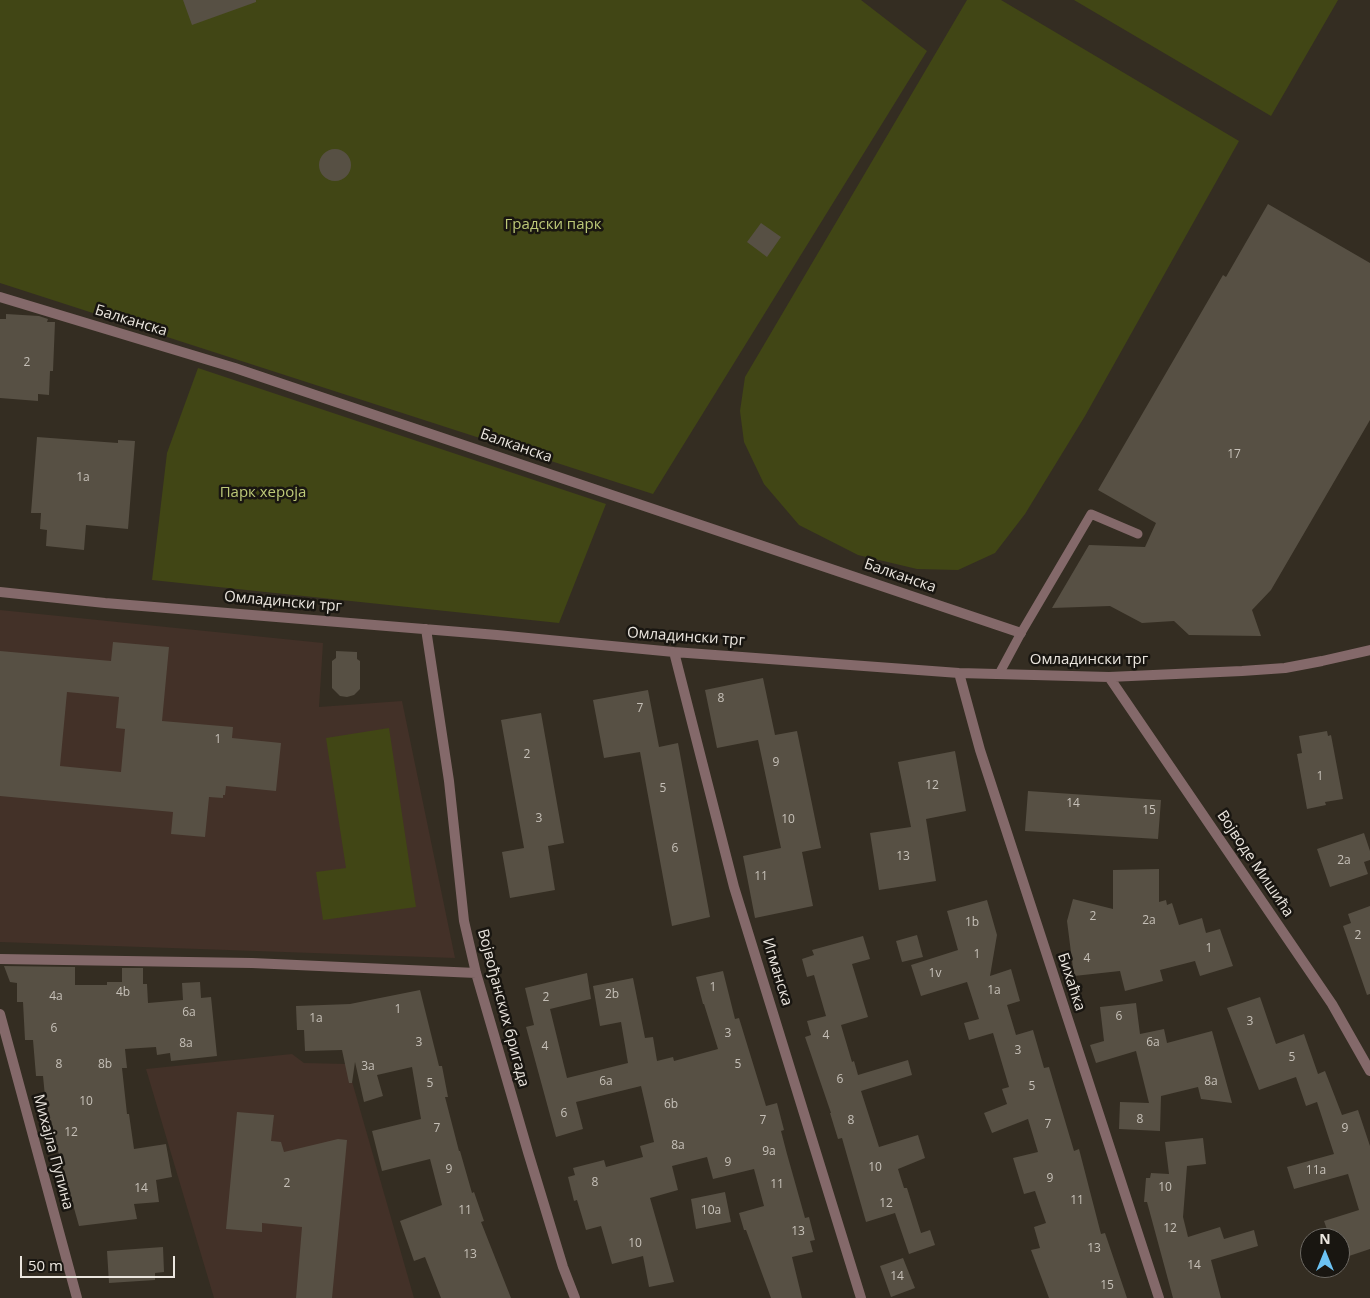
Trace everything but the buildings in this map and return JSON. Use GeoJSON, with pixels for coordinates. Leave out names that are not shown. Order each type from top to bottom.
{"type":"FeatureCollection","features":[{"type":"Feature","properties":{"kind":"street","name":"Балканска"},"geometry":{"type":"LineString","coordinates":[[0,297],[235,368],[1021,633]]}},
{"type":"Feature","properties":{"kind":"street","name":"Омладински трг"},"geometry":{"type":"LineString","coordinates":[[0,592],[105,603],[426,629],[674,652],[959,673],[1110,677],[1286,668],[1322,662],[1370,650]]}},
{"type":"Feature","properties":{"kind":"street","name":"Војвођанских бригада"},"geometry":{"type":"LineString","coordinates":[[426,629],[450,781],[464,921],[476,973],[531,1162],[563,1267],[575,1298]]}},
{"type":"Feature","properties":{"kind":"street","name":"Игманска"},"geometry":{"type":"LineString","coordinates":[[674,652],[734,887],[861,1298]]}},
{"type":"Feature","properties":{"kind":"street","name":"Бихаћка"},"geometry":{"type":"LineString","coordinates":[[959,673],[980,750],[1159,1298]]}},
{"type":"Feature","properties":{"kind":"street","name":"Војводе Мишића"},"geometry":{"type":"LineString","coordinates":[[1110,677],[1332,1004],[1370,1071]]}},
{"type":"Feature","properties":{"kind":"street"},"geometry":{"type":"LineString","coordinates":[[0,959],[252,963],[476,973]]}},
{"type":"Feature","properties":{"kind":"street","name":"Михајла Пупина"},"geometry":{"type":"LineString","coordinates":[[0,1014],[77,1298]]}},
{"type":"Feature","properties":{"kind":"lane"},"geometry":{"type":"LineString","coordinates":[[999,674],[1091,514],[1138,534]]}},
{"type":"Feature","properties":{"kind":"shaded area"},"geometry":{"type":"Polygon","coordinates":[[[0,610],[323,643],[319,707],[402,701],[455,958],[0,942],[0,610]]]}},
{"type":"Feature","properties":{"kind":"shaded area"},"geometry":{"type":"Polygon","coordinates":[[[292,1054],[304,1063],[347,1064],[414,1298],[214,1298],[146,1069],[292,1054]]]}},
{"type":"Feature","properties":{"kind":"green space","name":"Градски парк"},"geometry":{"type":"Polygon","coordinates":[[[0,0],[861,0],[927,51],[653,494],[0,283],[0,0]]]}},
{"type":"Feature","properties":{"kind":"green space"},"geometry":{"type":"Polygon","coordinates":[[[967,0],[1001,0],[1239,141],[1085,416],[1025,514],[995,553],[958,570],[917,569],[858,555],[799,525],[764,484],[744,442],[740,411],[745,377],[967,0]]]}},
{"type":"Feature","properties":{"kind":"green space"},"geometry":{"type":"Polygon","coordinates":[[[1074,0],[1338,0],[1271,116],[1074,0]]]}},
{"type":"Feature","properties":{"kind":"green space","name":"Парк хероја"},"geometry":{"type":"Polygon","coordinates":[[[198,368],[606,504],[559,623],[152,580],[167,453],[198,368]]]}},
{"type":"Feature","properties":{"kind":"green space"},"geometry":{"type":"Polygon","coordinates":[[[389,728],[416,907],[323,920],[316,872],[346,868],[326,738],[389,728]]]}}]}
